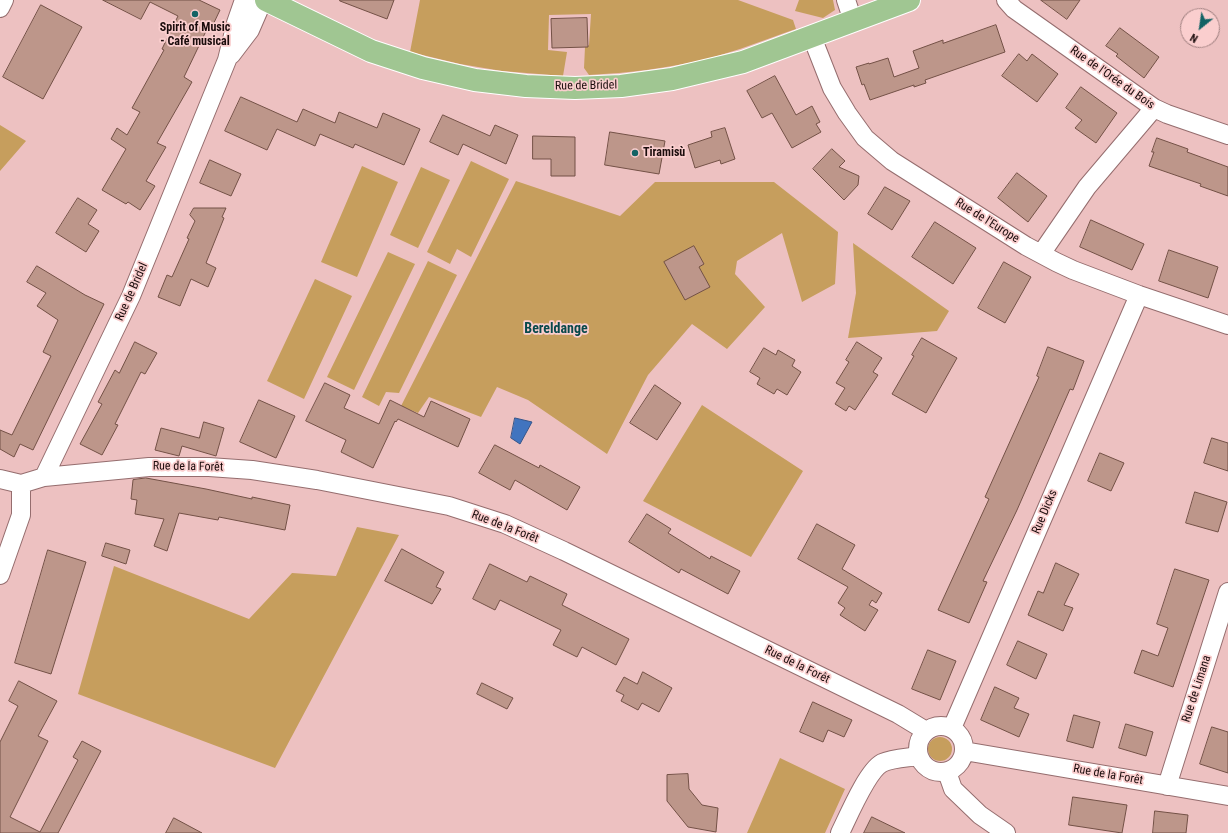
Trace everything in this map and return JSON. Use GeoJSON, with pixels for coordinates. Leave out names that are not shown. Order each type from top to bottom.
{"type":"FeatureCollection","features":[{"type":"Feature","properties":{"kind":"main road","name":"Rue de Bridel"},"geometry":{"type":"LineString","coordinates":[[266,0],[378,53],[423,68],[475,80],[526,86],[575,88],[621,86],[672,79],[743,62],[909,0]]}},
{"type":"Feature","properties":{"kind":"street"},"geometry":{"type":"LineString","coordinates":[[0,8],[4,0]]}},
{"type":"Feature","properties":{"kind":"street","name":"Rue de Bridel"},"geometry":{"type":"LineString","coordinates":[[44,477],[131,296],[227,60],[236,23],[244,0]]}},
{"type":"Feature","properties":{"kind":"street","name":"Rue de Bridel"},"geometry":{"type":"LineString","coordinates":[[227,60],[250,30],[263,0]]}},
{"type":"Feature","properties":{"kind":"street"},"geometry":{"type":"LineString","coordinates":[[846,0],[853,21]]}},
{"type":"Feature","properties":{"kind":"street","name":"Rue de l'Orée du Bois"},"geometry":{"type":"LineString","coordinates":[[1006,0],[1014,9],[1154,108],[1228,135]]}},
{"type":"Feature","properties":{"kind":"street","name":"Rue de l'Europe"},"geometry":{"type":"LineString","coordinates":[[812,37],[832,88],[847,113],[865,138],[892,161],[1040,254],[1073,270],[1139,295],[1228,325]]}},
{"type":"Feature","properties":{"kind":"street"},"geometry":{"type":"LineString","coordinates":[[1040,254],[1087,187],[1154,108]]}},
{"type":"Feature","properties":{"kind":"street","name":"Rue Dicks"},"geometry":{"type":"LineString","coordinates":[[952,728],[1139,295]]}},
{"type":"Feature","properties":{"kind":"street","name":"Rue de la Forêt"},"geometry":{"type":"LineString","coordinates":[[44,477],[149,466],[209,467],[252,470],[332,483],[449,506],[505,524],[564,551],[884,707],[926,731]]}},
{"type":"Feature","properties":{"kind":"street"},"geometry":{"type":"LineString","coordinates":[[0,479],[21,484],[44,477]]}},
{"type":"Feature","properties":{"kind":"street"},"geometry":{"type":"LineString","coordinates":[[0,576],[21,514],[21,484]]}},
{"type":"Feature","properties":{"kind":"street","name":"Rue de Limana"},"geometry":{"type":"LineString","coordinates":[[1167,786],[1228,592]]}},
{"type":"Feature","properties":{"kind":"street"},"geometry":{"type":"LineString","coordinates":[[938,726],[952,728],[961,738],[964,751],[959,764],[947,772],[935,772],[925,766],[919,756],[918,742],[926,731],[938,726]]}},
{"type":"Feature","properties":{"kind":"street","name":"Rue de la Forêt"},"geometry":{"type":"LineString","coordinates":[[964,751],[1228,796]]}},
{"type":"Feature","properties":{"kind":"street"},"geometry":{"type":"LineString","coordinates":[[840,833],[866,781],[880,764],[891,760],[919,756]]}},
{"type":"Feature","properties":{"kind":"street"},"geometry":{"type":"LineString","coordinates":[[947,772],[953,789],[980,815],[1006,833]]}},
{"type":"Feature","properties":{"kind":"shaded area"},"geometry":{"type":"Polygon","coordinates":[[[420,0],[738,0],[793,20],[796,29],[741,49],[707,59],[648,70],[589,75],[584,68],[585,47],[589,45],[591,14],[549,15],[548,50],[567,52],[563,76],[502,71],[460,64],[410,52],[420,0]]]}},
{"type":"Feature","properties":{"kind":"shaded area"},"geometry":{"type":"Polygon","coordinates":[[[799,0],[833,0],[835,10],[823,18],[795,11],[799,0]]]}},
{"type":"Feature","properties":{"kind":"shaded area"},"geometry":{"type":"Polygon","coordinates":[[[0,125],[26,141],[0,171],[0,125]]]}},
{"type":"Feature","properties":{"kind":"shaded area"},"geometry":{"type":"Polygon","coordinates":[[[471,161],[509,179],[471,257],[457,249],[450,264],[427,252],[471,161]]]}},
{"type":"Feature","properties":{"kind":"shaded area"},"geometry":{"type":"Polygon","coordinates":[[[362,166],[398,182],[357,277],[321,262],[362,166]]]}},
{"type":"Feature","properties":{"kind":"shaded area"},"geometry":{"type":"Polygon","coordinates":[[[421,167],[450,180],[418,248],[390,235],[421,167]]]}},
{"type":"Feature","properties":{"kind":"shaded area"},"geometry":{"type":"Polygon","coordinates":[[[516,181],[620,216],[655,182],[774,182],[838,232],[835,284],[802,302],[782,233],[737,261],[735,274],[765,307],[727,349],[692,324],[648,375],[607,454],[528,400],[497,387],[481,417],[429,397],[418,413],[401,406],[516,181]]]}},
{"type":"Feature","properties":{"kind":"shaded area"},"geometry":{"type":"Polygon","coordinates":[[[853,243],[949,311],[937,331],[848,338],[856,293],[853,243]]]}},
{"type":"Feature","properties":{"kind":"shaded area"},"geometry":{"type":"Polygon","coordinates":[[[388,252],[415,264],[354,390],[327,377],[388,252]]]}},
{"type":"Feature","properties":{"kind":"shaded area"},"geometry":{"type":"Polygon","coordinates":[[[428,261],[457,275],[399,393],[386,392],[379,406],[362,397],[428,261]]]}},
{"type":"Feature","properties":{"kind":"shaded area"},"geometry":{"type":"Polygon","coordinates":[[[315,279],[352,296],[304,399],[267,381],[315,279]]]}},
{"type":"Feature","properties":{"kind":"shaded area"},"geometry":{"type":"Polygon","coordinates":[[[702,405],[803,471],[751,557],[643,501],[702,405]]]}},
{"type":"Feature","properties":{"kind":"shaded area"},"geometry":{"type":"Polygon","coordinates":[[[357,527],[399,535],[275,768],[78,694],[114,566],[249,619],[292,573],[336,576],[357,527]]]}},
{"type":"Feature","properties":{"kind":"shaded area"},"geometry":{"type":"Polygon","coordinates":[[[935,737],[945,737],[952,744],[952,754],[945,761],[935,761],[928,754],[928,744],[935,737]]]}},
{"type":"Feature","properties":{"kind":"shaded area"},"geometry":{"type":"Polygon","coordinates":[[[780,758],[845,789],[825,833],[747,833],[780,758]]]}},
{"type":"Feature","properties":{"kind":"water"},"geometry":{"type":"Polygon","coordinates":[[[515,418],[532,422],[520,444],[511,438],[515,418]]]}},
{"type":"Feature","properties":{"kind":"building"},"geometry":{"type":"Polygon","coordinates":[[[103,0],[199,0],[220,10],[210,31],[207,29],[184,77],[192,82],[157,143],[166,147],[146,181],[155,186],[140,210],[128,202],[126,204],[102,190],[126,149],[111,139],[117,128],[127,135],[140,112],[132,108],[164,50],[162,49],[178,16],[150,2],[141,19],[103,0]]]}},
{"type":"Feature","properties":{"kind":"building"},"geometry":{"type":"Polygon","coordinates":[[[340,0],[394,0],[387,19],[340,0]]]}},
{"type":"Feature","properties":{"kind":"building"},"geometry":{"type":"Polygon","coordinates":[[[1041,0],[1080,0],[1067,19],[1041,0]]]}},
{"type":"Feature","properties":{"kind":"building"},"geometry":{"type":"Polygon","coordinates":[[[41,5],[82,27],[43,99],[3,77],[41,5]]]}},
{"type":"Feature","properties":{"kind":"building"},"geometry":{"type":"Polygon","coordinates":[[[587,18],[588,47],[552,48],[551,19],[587,18]]]}},
{"type":"Feature","properties":{"kind":"building"},"geometry":{"type":"Polygon","coordinates":[[[996,25],[1005,52],[925,80],[926,83],[914,87],[914,85],[870,100],[864,84],[862,85],[856,67],[888,58],[894,77],[919,68],[913,51],[943,40],[943,43],[996,25]]]}},
{"type":"Feature","properties":{"kind":"building"},"geometry":{"type":"Polygon","coordinates":[[[1120,28],[1159,57],[1144,78],[1116,56],[1118,54],[1106,46],[1120,28]]]}},
{"type":"Feature","properties":{"kind":"building"},"geometry":{"type":"Polygon","coordinates":[[[1019,54],[1027,61],[1032,54],[1058,74],[1037,102],[1002,76],[1019,54]]]}},
{"type":"Feature","properties":{"kind":"building"},"geometry":{"type":"Polygon","coordinates":[[[775,76],[796,115],[812,106],[820,122],[816,124],[821,132],[792,148],[772,113],[762,118],[747,91],[775,76]]]}},
{"type":"Feature","properties":{"kind":"building"},"geometry":{"type":"Polygon","coordinates":[[[1081,87],[1117,113],[1096,143],[1075,128],[1082,120],[1066,108],[1081,87]]]}},
{"type":"Feature","properties":{"kind":"building"},"geometry":{"type":"Polygon","coordinates":[[[241,97],[297,122],[303,109],[335,123],[339,112],[377,128],[383,113],[420,129],[404,165],[355,144],[353,148],[320,134],[315,146],[277,129],[267,150],[225,131],[241,97]]]}},
{"type":"Feature","properties":{"kind":"building"},"geometry":{"type":"Polygon","coordinates":[[[443,115],[490,136],[495,125],[518,135],[506,164],[463,144],[458,155],[430,142],[443,115]]]}},
{"type":"Feature","properties":{"kind":"building"},"geometry":{"type":"Polygon","coordinates":[[[725,128],[735,159],[721,164],[720,160],[695,168],[688,145],[712,137],[711,132],[725,128]]]}},
{"type":"Feature","properties":{"kind":"building","name":"Tiramisù"},"geometry":{"type":"Polygon","coordinates":[[[610,132],[665,141],[659,174],[605,165],[610,132]]]}},
{"type":"Feature","properties":{"kind":"building"},"geometry":{"type":"Polygon","coordinates":[[[533,136],[575,137],[575,176],[551,176],[551,159],[533,159],[533,136]]]}},
{"type":"Feature","properties":{"kind":"building"},"geometry":{"type":"Polygon","coordinates":[[[1157,138],[1188,149],[1187,152],[1228,167],[1228,196],[1200,186],[1201,184],[1149,166],[1157,138]]]}},
{"type":"Feature","properties":{"kind":"building"},"geometry":{"type":"Polygon","coordinates":[[[832,149],[845,161],[839,167],[859,176],[858,185],[844,200],[813,169],[832,149]]]}},
{"type":"Feature","properties":{"kind":"building"},"geometry":{"type":"Polygon","coordinates":[[[210,160],[241,174],[231,196],[200,183],[210,160]]]}},
{"type":"Feature","properties":{"kind":"building"},"geometry":{"type":"Polygon","coordinates":[[[1017,173],[1047,196],[1028,222],[998,198],[1017,173]]]}},
{"type":"Feature","properties":{"kind":"building"},"geometry":{"type":"Polygon","coordinates":[[[885,187],[910,201],[892,230],[868,214],[885,187]]]}},
{"type":"Feature","properties":{"kind":"building"},"geometry":{"type":"Polygon","coordinates":[[[78,198],[97,210],[88,224],[99,231],[86,252],[56,233],[78,198]]]}},
{"type":"Feature","properties":{"kind":"building"},"geometry":{"type":"Polygon","coordinates":[[[194,208],[226,208],[222,217],[224,218],[206,263],[216,268],[208,287],[191,279],[180,306],[158,297],[167,275],[172,277],[189,239],[187,238],[195,221],[190,215],[194,208]]]}},
{"type":"Feature","properties":{"kind":"building"},"geometry":{"type":"Polygon","coordinates":[[[1091,220],[1144,244],[1132,270],[1080,247],[1091,220]]]}},
{"type":"Feature","properties":{"kind":"building"},"geometry":{"type":"Polygon","coordinates":[[[935,222],[976,248],[953,284],[912,257],[935,222]]]}},
{"type":"Feature","properties":{"kind":"building"},"geometry":{"type":"Polygon","coordinates":[[[694,246],[704,264],[699,267],[710,287],[685,300],[664,262],[694,246]]]}},
{"type":"Feature","properties":{"kind":"building"},"geometry":{"type":"Polygon","coordinates":[[[1169,250],[1218,267],[1208,298],[1159,281],[1169,250]]]}},
{"type":"Feature","properties":{"kind":"building"},"geometry":{"type":"Polygon","coordinates":[[[1004,262],[1031,277],[1005,323],[978,308],[1004,262]]]}},
{"type":"Feature","properties":{"kind":"building"},"geometry":{"type":"Polygon","coordinates":[[[37,266],[85,295],[104,304],[33,450],[20,444],[14,457],[0,449],[0,430],[12,435],[51,356],[43,352],[58,320],[37,306],[46,293],[27,282],[37,266]]]}},
{"type":"Feature","properties":{"kind":"building"},"geometry":{"type":"Polygon","coordinates":[[[922,338],[957,358],[926,413],[892,394],[914,356],[912,355],[922,338]]]}},
{"type":"Feature","properties":{"kind":"building"},"geometry":{"type":"Polygon","coordinates":[[[135,342],[157,353],[145,374],[141,372],[115,424],[118,425],[102,455],[80,444],[102,404],[98,402],[115,370],[119,373],[135,342]]]}},
{"type":"Feature","properties":{"kind":"building"},"geometry":{"type":"Polygon","coordinates":[[[857,342],[882,358],[873,372],[878,375],[855,410],[849,406],[846,411],[835,404],[845,388],[836,383],[849,362],[846,360],[857,342]]]}},
{"type":"Feature","properties":{"kind":"building"},"geometry":{"type":"Polygon","coordinates":[[[1048,347],[1084,361],[1073,390],[1070,389],[1017,510],[983,581],[987,582],[969,623],[938,610],[989,499],[985,497],[1039,377],[1037,376],[1048,347]]]}},
{"type":"Feature","properties":{"kind":"building"},"geometry":{"type":"Polygon","coordinates":[[[764,348],[776,355],[778,350],[795,360],[792,366],[801,372],[787,395],[777,389],[774,394],[757,384],[760,378],[750,372],[764,348]]]}},
{"type":"Feature","properties":{"kind":"building"},"geometry":{"type":"Polygon","coordinates":[[[325,383],[350,395],[344,408],[379,424],[390,400],[424,417],[431,401],[470,419],[458,447],[398,419],[396,422],[395,421],[373,468],[341,452],[346,440],[306,421],[325,383]]]}},
{"type":"Feature","properties":{"kind":"building"},"geometry":{"type":"Polygon","coordinates":[[[655,385],[681,403],[657,440],[630,423],[655,385]]]}},
{"type":"Feature","properties":{"kind":"building"},"geometry":{"type":"Polygon","coordinates":[[[259,400],[295,416],[276,458],[240,442],[259,400]]]}},
{"type":"Feature","properties":{"kind":"building"},"geometry":{"type":"Polygon","coordinates":[[[204,422],[224,428],[216,456],[182,446],[179,456],[155,450],[161,428],[199,438],[204,422]]]}},
{"type":"Feature","properties":{"kind":"building"},"geometry":{"type":"Polygon","coordinates":[[[1212,438],[1228,443],[1228,471],[1204,463],[1212,438]]]}},
{"type":"Feature","properties":{"kind":"building"},"geometry":{"type":"Polygon","coordinates":[[[495,445],[539,468],[540,465],[580,487],[567,510],[515,480],[510,490],[479,473],[495,445]]]}},
{"type":"Feature","properties":{"kind":"building"},"geometry":{"type":"Polygon","coordinates":[[[1100,453],[1124,463],[1111,491],[1088,481],[1100,453]]]}},
{"type":"Feature","properties":{"kind":"building"},"geometry":{"type":"Polygon","coordinates":[[[146,478],[290,505],[285,530],[219,517],[218,520],[179,513],[167,551],[154,546],[164,519],[135,514],[137,500],[131,499],[133,480],[146,478]]]}},
{"type":"Feature","properties":{"kind":"building"},"geometry":{"type":"Polygon","coordinates":[[[1195,492],[1227,502],[1218,532],[1186,523],[1195,492]]]}},
{"type":"Feature","properties":{"kind":"building"},"geometry":{"type":"Polygon","coordinates":[[[647,514],[671,529],[668,533],[710,559],[711,556],[740,571],[728,594],[681,569],[679,573],[629,542],[647,514]]]}},
{"type":"Feature","properties":{"kind":"building"},"geometry":{"type":"Polygon","coordinates":[[[817,524],[855,545],[842,569],[882,593],[876,603],[872,600],[869,605],[878,610],[865,631],[840,615],[845,608],[838,603],[848,587],[798,559],[817,524]]]}},
{"type":"Feature","properties":{"kind":"building"},"geometry":{"type":"Polygon","coordinates":[[[106,543],[130,550],[126,564],[102,556],[106,543]]]}},
{"type":"Feature","properties":{"kind":"building"},"geometry":{"type":"Polygon","coordinates":[[[402,549],[444,572],[436,587],[441,589],[432,604],[385,581],[402,549]]]}},
{"type":"Feature","properties":{"kind":"building"},"geometry":{"type":"Polygon","coordinates":[[[48,550],[86,562],[51,674],[15,663],[48,550]]]}},
{"type":"Feature","properties":{"kind":"building"},"geometry":{"type":"Polygon","coordinates":[[[1056,563],[1079,574],[1064,605],[1073,608],[1063,631],[1028,615],[1038,591],[1043,593],[1056,563]]]}},
{"type":"Feature","properties":{"kind":"building"},"geometry":{"type":"Polygon","coordinates":[[[490,564],[527,582],[530,576],[567,594],[562,605],[629,639],[616,665],[582,647],[577,657],[553,645],[561,630],[500,600],[495,610],[473,599],[490,564]]]}},
{"type":"Feature","properties":{"kind":"building"},"geometry":{"type":"Polygon","coordinates":[[[1175,569],[1209,580],[1173,687],[1134,673],[1142,650],[1158,656],[1168,628],[1157,624],[1175,569]]]}},
{"type":"Feature","properties":{"kind":"building"},"geometry":{"type":"Polygon","coordinates":[[[1018,641],[1047,654],[1036,679],[1007,665],[1018,641]]]}},
{"type":"Feature","properties":{"kind":"building"},"geometry":{"type":"Polygon","coordinates":[[[928,650],[956,661],[940,700],[912,689],[928,650]]]}},
{"type":"Feature","properties":{"kind":"building"},"geometry":{"type":"Polygon","coordinates":[[[643,672],[672,688],[659,712],[642,703],[638,710],[621,701],[624,695],[616,691],[624,677],[637,684],[643,672]]]}},
{"type":"Feature","properties":{"kind":"building"},"geometry":{"type":"Polygon","coordinates":[[[19,681],[57,701],[38,736],[48,741],[10,817],[40,832],[78,760],[73,757],[82,741],[101,751],[58,833],[0,833],[0,742],[18,706],[9,701],[19,681]]]}},
{"type":"Feature","properties":{"kind":"building"},"geometry":{"type":"Polygon","coordinates":[[[482,683],[513,698],[507,709],[477,694],[482,683]]]}},
{"type":"Feature","properties":{"kind":"building"},"geometry":{"type":"Polygon","coordinates":[[[995,687],[1019,698],[1014,708],[1029,714],[1019,737],[981,720],[995,687]]]}},
{"type":"Feature","properties":{"kind":"building"},"geometry":{"type":"Polygon","coordinates":[[[813,702],[852,720],[844,737],[828,730],[823,742],[800,732],[813,702]]]}},
{"type":"Feature","properties":{"kind":"building"},"geometry":{"type":"Polygon","coordinates":[[[1074,715],[1100,722],[1093,748],[1067,741],[1074,715]]]}},
{"type":"Feature","properties":{"kind":"building"},"geometry":{"type":"Polygon","coordinates":[[[1126,724],[1153,732],[1146,756],[1119,748],[1126,724]]]}},
{"type":"Feature","properties":{"kind":"building"},"geometry":{"type":"Polygon","coordinates":[[[1212,727],[1228,732],[1228,773],[1200,764],[1212,727]]]}},
{"type":"Feature","properties":{"kind":"building"},"geometry":{"type":"Polygon","coordinates":[[[688,774],[689,789],[702,805],[718,808],[716,832],[688,827],[667,801],[667,775],[688,774]]]}},
{"type":"Feature","properties":{"kind":"building"},"geometry":{"type":"Polygon","coordinates":[[[1073,797],[1127,805],[1122,833],[1069,825],[1073,797]]]}},
{"type":"Feature","properties":{"kind":"building"},"geometry":{"type":"Polygon","coordinates":[[[1155,811],[1188,815],[1186,833],[1153,833],[1155,811]]]}},
{"type":"Feature","properties":{"kind":"building"},"geometry":{"type":"Polygon","coordinates":[[[872,817],[905,833],[864,833],[872,817]]]}},
{"type":"Feature","properties":{"kind":"building"},"geometry":{"type":"Polygon","coordinates":[[[174,818],[202,833],[166,833],[174,818]]]}},
{"type":"Feature","properties":{"kind":"place","name":"Spirit of Music - Café musical"},"geometry":{"type":"Point","coordinates":[195,14]}},
{"type":"Feature","properties":{"kind":"place","name":"Tiramisù"},"geometry":{"type":"Point","coordinates":[635,153]}},
{"type":"Feature","properties":{"kind":"district","name":"Bereldange"},"geometry":{"type":"Point","coordinates":[556,329]}}]}
